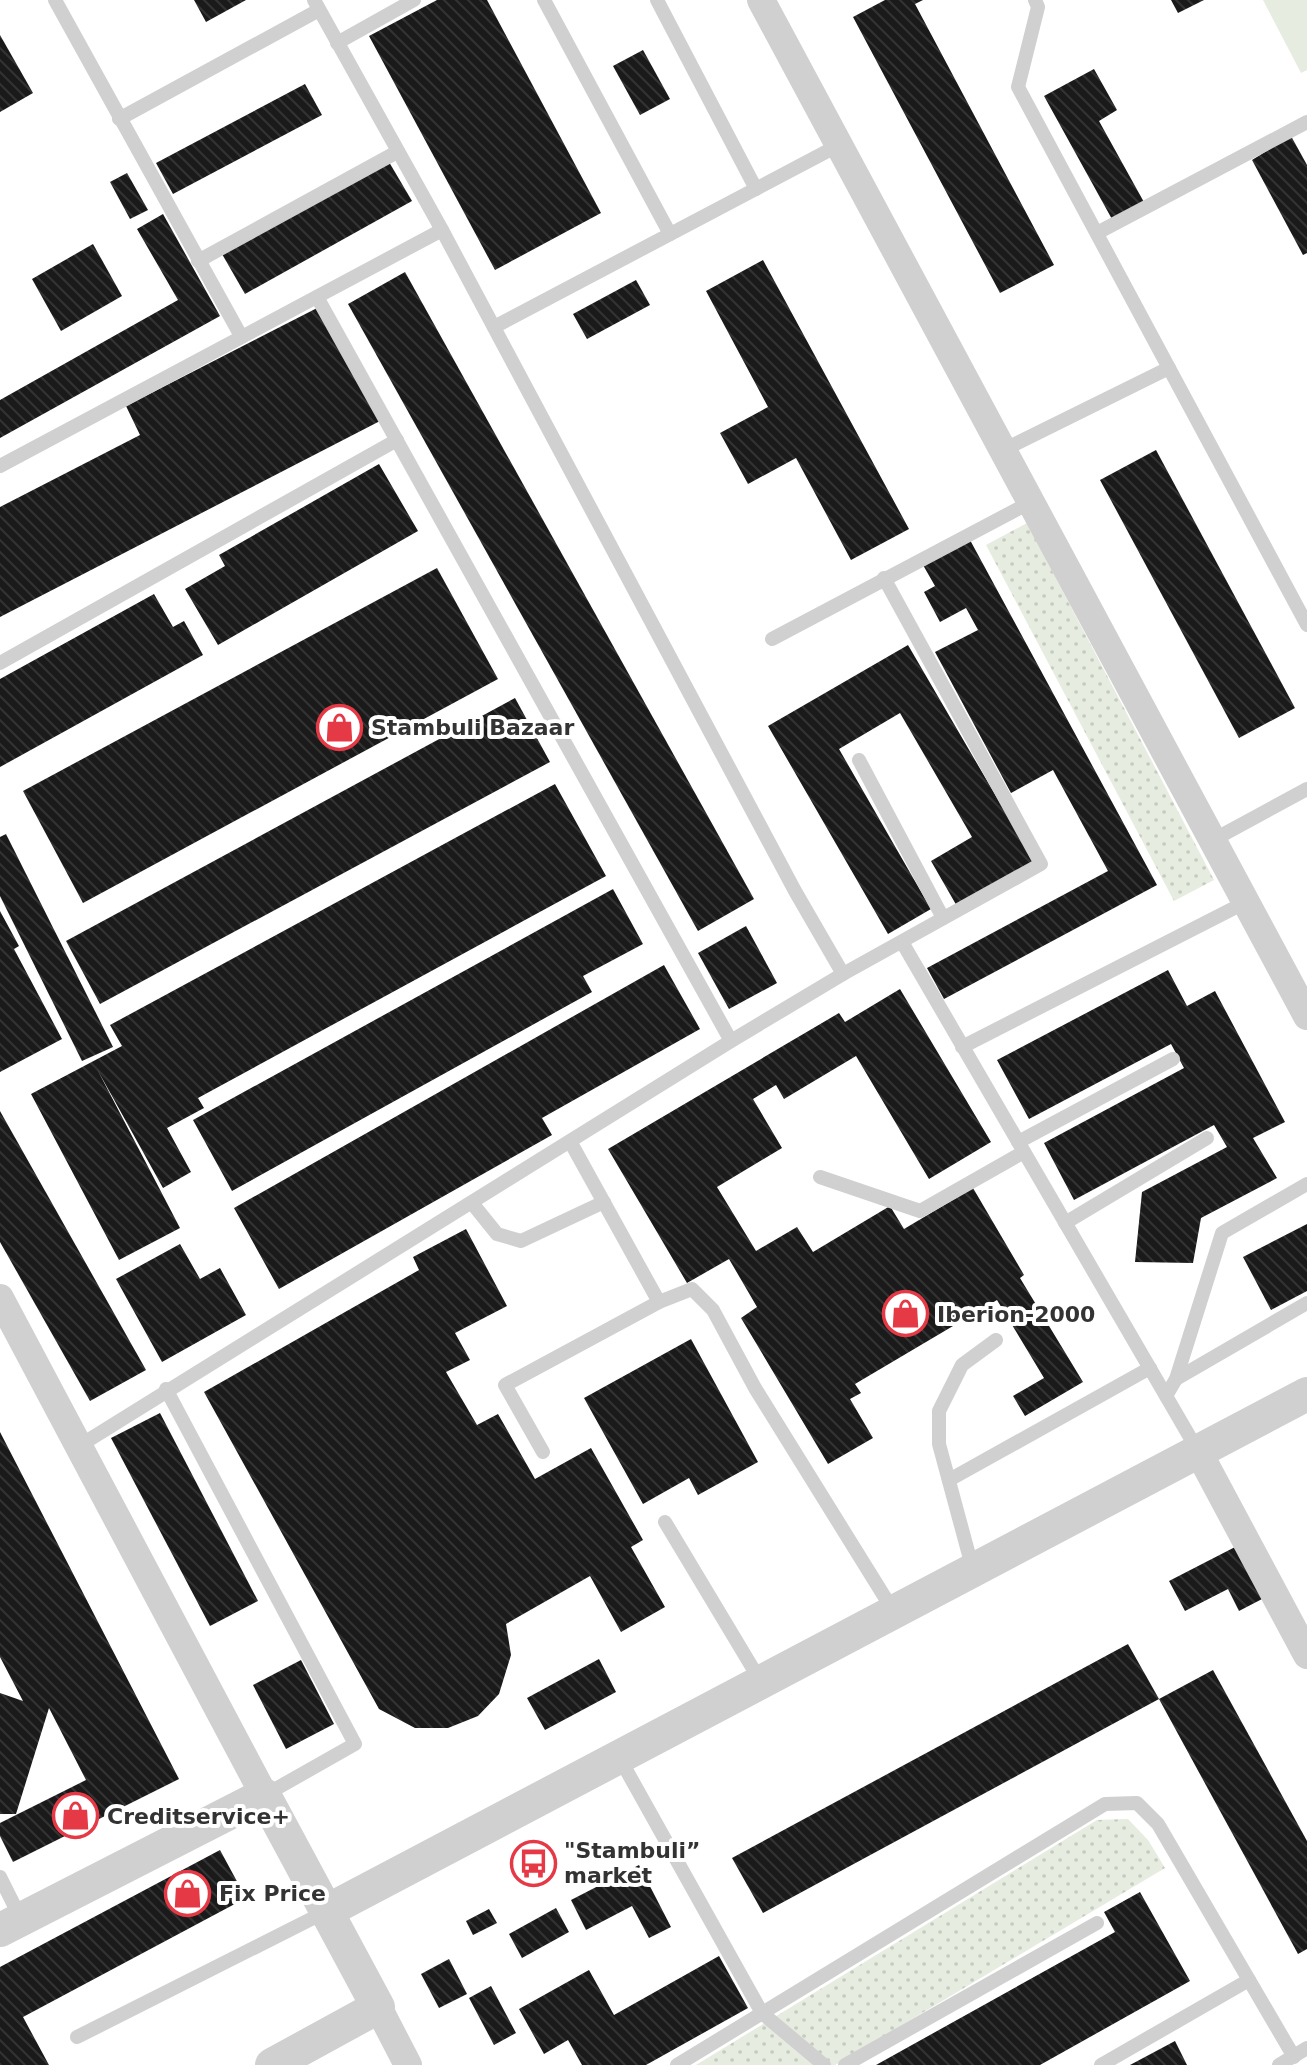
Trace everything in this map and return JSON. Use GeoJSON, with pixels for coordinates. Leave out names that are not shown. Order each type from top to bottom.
{"type":"FeatureCollection","features":[{"type":"Feature","properties":{"kind":"street"},"geometry":{"type":"LineString","coordinates":[[761,0],[1307,1016]]}},
{"type":"Feature","properties":{"kind":"street"},"geometry":{"type":"LineString","coordinates":[[0,1298],[408,2065]]}},
{"type":"Feature","properties":{"kind":"street"},"geometry":{"type":"LineString","coordinates":[[327,1911],[1307,1394]]}},
{"type":"Feature","properties":{"kind":"street"},"geometry":{"type":"LineString","coordinates":[[1198,1451],[1307,1655]]}},
{"type":"Feature","properties":{"kind":"street"},"geometry":{"type":"LineString","coordinates":[[11,1924],[264,1795]]}},
{"type":"Feature","properties":{"kind":"street"},"geometry":{"type":"LineString","coordinates":[[272,2065],[378,2007]]}},
{"type":"Feature","properties":{"kind":"lane"},"geometry":{"type":"LineString","coordinates":[[55,0],[241,336]]}},
{"type":"Feature","properties":{"kind":"lane"},"geometry":{"type":"LineString","coordinates":[[337,43],[414,0]]}},
{"type":"Feature","properties":{"kind":"lane"},"geometry":{"type":"LineString","coordinates":[[544,0],[670,234]]}},
{"type":"Feature","properties":{"kind":"lane"},"geometry":{"type":"LineString","coordinates":[[657,0],[756,189]]}},
{"type":"Feature","properties":{"kind":"lane"},"geometry":{"type":"LineString","coordinates":[[1041,2],[1018,87],[1307,625]]}},
{"type":"Feature","properties":{"kind":"lane"},"geometry":{"type":"LineString","coordinates":[[119,119],[317,5],[442,230],[787,877],[843,974]]}},
{"type":"Feature","properties":{"kind":"lane"},"geometry":{"type":"LineString","coordinates":[[1097,233],[1307,122]]}},
{"type":"Feature","properties":{"kind":"lane"},"geometry":{"type":"LineString","coordinates":[[494,327],[839,145]]}},
{"type":"Feature","properties":{"kind":"lane"},"geometry":{"type":"LineString","coordinates":[[198,261],[397,152]]}},
{"type":"Feature","properties":{"kind":"lane"},"geometry":{"type":"LineString","coordinates":[[0,466],[442,230]]}},
{"type":"Feature","properties":{"kind":"lane"},"geometry":{"type":"LineString","coordinates":[[317,297],[731,1041]]}},
{"type":"Feature","properties":{"kind":"lane"},"geometry":{"type":"LineString","coordinates":[[1003,450],[1169,368]]}},
{"type":"Feature","properties":{"kind":"lane"},"geometry":{"type":"LineString","coordinates":[[0,663],[397,440]]}},
{"type":"Feature","properties":{"kind":"lane"},"geometry":{"type":"LineString","coordinates":[[772,639],[1031,502]]}},
{"type":"Feature","properties":{"kind":"lane"},"geometry":{"type":"LineString","coordinates":[[79,1446],[166,1389],[571,1143],[731,1041],[843,974],[1041,864],[884,578]]}},
{"type":"Feature","properties":{"kind":"lane"},"geometry":{"type":"LineString","coordinates":[[859,760],[943,918]]}},
{"type":"Feature","properties":{"kind":"lane"},"geometry":{"type":"LineString","coordinates":[[1213,840],[1307,789]]}},
{"type":"Feature","properties":{"kind":"lane"},"geometry":{"type":"LineString","coordinates":[[962,1047],[1246,902]]}},
{"type":"Feature","properties":{"kind":"lane"},"geometry":{"type":"LineString","coordinates":[[902,942],[1198,1451]]}},
{"type":"Feature","properties":{"kind":"lane"},"geometry":{"type":"LineString","coordinates":[[820,1177],[920,1211],[1021,1147],[1173,1059]]}},
{"type":"Feature","properties":{"kind":"lane"},"geometry":{"type":"LineString","coordinates":[[1065,1223],[1207,1138]]}},
{"type":"Feature","properties":{"kind":"lane"},"geometry":{"type":"LineString","coordinates":[[571,1143],[659,1302]]}},
{"type":"Feature","properties":{"kind":"lane"},"geometry":{"type":"LineString","coordinates":[[1166,1396],[1176,1379],[1222,1233],[1307,1184]]}},
{"type":"Feature","properties":{"kind":"lane"},"geometry":{"type":"LineString","coordinates":[[472,1203],[497,1234],[521,1241],[604,1202]]}},
{"type":"Feature","properties":{"kind":"lane"},"geometry":{"type":"LineString","coordinates":[[543,1452],[505,1385],[659,1302],[692,1289],[713,1310],[755,1388],[894,1612]]}},
{"type":"Feature","properties":{"kind":"lane"},"geometry":{"type":"LineString","coordinates":[[1176,1379],[1307,1303]]}},
{"type":"Feature","properties":{"kind":"lane"},"geometry":{"type":"LineString","coordinates":[[974,1570],[939,1444],[939,1411],[962,1365],[996,1340]]}},
{"type":"Feature","properties":{"kind":"lane"},"geometry":{"type":"LineString","coordinates":[[949,1480],[1150,1368]]}},
{"type":"Feature","properties":{"kind":"lane"},"geometry":{"type":"LineString","coordinates":[[166,1389],[355,1744],[264,1795]]}},
{"type":"Feature","properties":{"kind":"lane"},"geometry":{"type":"LineString","coordinates":[[665,1522],[761,1682]]}},
{"type":"Feature","properties":{"kind":"lane"},"geometry":{"type":"LineString","coordinates":[[619,1757],[762,2013],[824,2065]]}},
{"type":"Feature","properties":{"kind":"lane"},"geometry":{"type":"LineString","coordinates":[[677,2065],[1105,1804],[1137,1803],[1158,1824],[1294,2057]]}},
{"type":"Feature","properties":{"kind":"lane"},"geometry":{"type":"LineString","coordinates":[[0,1877],[11,1924]]}},
{"type":"Feature","properties":{"kind":"lane"},"geometry":{"type":"LineString","coordinates":[[77,2037],[327,1911]]}},
{"type":"Feature","properties":{"kind":"lane"},"geometry":{"type":"LineString","coordinates":[[845,2065],[1097,1923]]}},
{"type":"Feature","properties":{"kind":"lane"},"geometry":{"type":"LineString","coordinates":[[1101,2065],[1249,1980]]}},
{"type":"Feature","properties":{"kind":"lane"},"geometry":{"type":"LineString","coordinates":[[1279,2065],[1307,2048]]}},
{"type":"Feature","properties":{"kind":"shaded area"},"geometry":{"type":"Polygon","coordinates":[[[1263,0],[1307,0],[1307,70],[1301,73],[1263,0]]]}},
{"type":"Feature","properties":{"kind":"shaded area"},"geometry":{"type":"Polygon","coordinates":[[[1027,523],[1214,880],[1174,901],[986,545],[1027,523]]]}},
{"type":"Feature","properties":{"kind":"shaded area"},"geometry":{"type":"Polygon","coordinates":[[[1128,1819],[1148,1840],[1165,1868],[835,2065],[696,2065],[1097,1820],[1128,1819]]]}},
{"type":"Feature","properties":{"kind":"building"},"geometry":{"type":"Polygon","coordinates":[[[194,0],[246,0],[206,22],[194,0]]]}},
{"type":"Feature","properties":{"kind":"building"},"geometry":{"type":"Polygon","coordinates":[[[437,0],[487,0],[601,213],[495,270],[369,36],[437,0]]]}},
{"type":"Feature","properties":{"kind":"building"},"geometry":{"type":"Polygon","coordinates":[[[885,0],[923,0],[915,4],[1054,265],[1000,293],[853,17],[885,0]]]}},
{"type":"Feature","properties":{"kind":"building"},"geometry":{"type":"Polygon","coordinates":[[[1171,0],[1204,0],[1178,13],[1171,0]]]}},
{"type":"Feature","properties":{"kind":"building"},"geometry":{"type":"Polygon","coordinates":[[[0,35],[33,93],[0,112],[0,35]]]}},
{"type":"Feature","properties":{"kind":"building"},"geometry":{"type":"Polygon","coordinates":[[[643,50],[670,99],[640,115],[613,66],[643,50]]]}},
{"type":"Feature","properties":{"kind":"building"},"geometry":{"type":"Polygon","coordinates":[[[1094,69],[1117,110],[1099,121],[1145,204],[1113,221],[1044,96],[1094,69]]]}},
{"type":"Feature","properties":{"kind":"building"},"geometry":{"type":"Polygon","coordinates":[[[305,84],[322,115],[173,194],[156,163],[305,84]]]}},
{"type":"Feature","properties":{"kind":"building"},"geometry":{"type":"Polygon","coordinates":[[[1291,136],[1307,165],[1307,253],[1303,255],[1252,160],[1291,136]]]}},
{"type":"Feature","properties":{"kind":"building"},"geometry":{"type":"Polygon","coordinates":[[[389,162],[412,201],[245,294],[222,254],[389,162]]]}},
{"type":"Feature","properties":{"kind":"building"},"geometry":{"type":"Polygon","coordinates":[[[127,173],[148,210],[130,219],[110,182],[127,173]]]}},
{"type":"Feature","properties":{"kind":"building"},"geometry":{"type":"Polygon","coordinates":[[[163,214],[220,316],[0,438],[0,400],[178,300],[137,229],[163,214]]]}},
{"type":"Feature","properties":{"kind":"building"},"geometry":{"type":"Polygon","coordinates":[[[93,244],[122,296],[61,331],[32,279],[93,244]]]}},
{"type":"Feature","properties":{"kind":"building"},"geometry":{"type":"Polygon","coordinates":[[[763,260],[909,529],[851,560],[796,458],[748,484],[720,433],[768,407],[706,291],[763,260]]]}},
{"type":"Feature","properties":{"kind":"building"},"geometry":{"type":"Polygon","coordinates":[[[405,272],[754,899],[698,931],[348,304],[405,272]]]}},
{"type":"Feature","properties":{"kind":"building"},"geometry":{"type":"Polygon","coordinates":[[[636,280],[650,305],[587,339],[573,314],[636,280]]]}},
{"type":"Feature","properties":{"kind":"building"},"geometry":{"type":"Polygon","coordinates":[[[321,306],[380,421],[0,617],[0,507],[140,435],[126,406],[321,306]]]}},
{"type":"Feature","properties":{"kind":"building"},"geometry":{"type":"Polygon","coordinates":[[[1156,450],[1295,708],[1239,738],[1100,480],[1156,450]]]}},
{"type":"Feature","properties":{"kind":"building"},"geometry":{"type":"Polygon","coordinates":[[[379,464],[418,531],[218,645],[185,589],[225,566],[219,555],[379,464]]]}},
{"type":"Feature","properties":{"kind":"building"},"geometry":{"type":"Polygon","coordinates":[[[970,540],[1157,885],[944,999],[927,968],[1108,871],[1053,770],[1011,793],[935,652],[978,630],[966,608],[940,622],[924,592],[935,586],[923,565],[970,540]]]}},
{"type":"Feature","properties":{"kind":"building"},"geometry":{"type":"Polygon","coordinates":[[[437,568],[498,679],[83,903],[23,791],[437,568]]]}},
{"type":"Feature","properties":{"kind":"building"},"geometry":{"type":"Polygon","coordinates":[[[154,594],[173,627],[184,621],[203,655],[0,767],[0,679],[154,594]]]}},
{"type":"Feature","properties":{"kind":"building"},"geometry":{"type":"Polygon","coordinates":[[[908,645],[1035,863],[958,908],[931,861],[972,837],[900,713],[839,749],[931,909],[888,934],[768,726],[908,645]]]}},
{"type":"Feature","properties":{"kind":"building"},"geometry":{"type":"Polygon","coordinates":[[[515,698],[550,762],[100,1004],[66,941],[515,698]]]}},
{"type":"Feature","properties":{"kind":"building"},"geometry":{"type":"Polygon","coordinates":[[[555,784],[606,876],[198,1098],[204,1108],[167,1128],[191,1172],[163,1188],[97,1069],[180,1228],[119,1260],[31,1094],[122,1046],[110,1025],[555,784]]]}},
{"type":"Feature","properties":{"kind":"building"},"geometry":{"type":"Polygon","coordinates":[[[6,834],[113,1047],[82,1061],[0,896],[0,837],[6,834]]]}},
{"type":"Feature","properties":{"kind":"building"},"geometry":{"type":"Polygon","coordinates":[[[613,889],[643,944],[583,976],[592,992],[232,1191],[193,1120],[613,889]]]}},
{"type":"Feature","properties":{"kind":"building"},"geometry":{"type":"Polygon","coordinates":[[[0,911],[19,946],[14,949],[62,1039],[0,1072],[0,911]]]}},
{"type":"Feature","properties":{"kind":"building"},"geometry":{"type":"Polygon","coordinates":[[[746,926],[777,983],[729,1009],[698,953],[746,926]]]}},
{"type":"Feature","properties":{"kind":"building"},"geometry":{"type":"Polygon","coordinates":[[[664,965],[700,1029],[542,1118],[552,1135],[279,1289],[234,1208],[664,965]]]}},
{"type":"Feature","properties":{"kind":"building"},"geometry":{"type":"Polygon","coordinates":[[[1168,970],[1187,1006],[1215,991],[1285,1122],[1253,1138],[1277,1178],[1201,1218],[1193,1263],[1135,1262],[1142,1192],[1227,1147],[1214,1125],[1074,1200],[1044,1143],[1184,1068],[1171,1044],[1029,1119],[997,1060],[1168,970]]]}},
{"type":"Feature","properties":{"kind":"building"},"geometry":{"type":"Polygon","coordinates":[[[900,989],[991,1142],[929,1179],[856,1056],[784,1099],[776,1085],[753,1099],[782,1148],[717,1187],[756,1251],[797,1227],[813,1252],[890,1206],[904,1229],[973,1188],[1024,1275],[1020,1278],[1083,1382],[1025,1416],[1013,1396],[1044,1378],[997,1300],[855,1384],[861,1393],[850,1399],[873,1438],[828,1464],[741,1318],[757,1307],[729,1259],[687,1283],[608,1149],[839,1013],[845,1022],[900,989]]]}},
{"type":"Feature","properties":{"kind":"building"},"geometry":{"type":"Polygon","coordinates":[[[0,1111],[146,1370],[90,1401],[0,1242],[0,1111]]]}},
{"type":"Feature","properties":{"kind":"building"},"geometry":{"type":"Polygon","coordinates":[[[1307,1224],[1307,1291],[1271,1310],[1243,1257],[1307,1224]]]}},
{"type":"Feature","properties":{"kind":"building"},"geometry":{"type":"Polygon","coordinates":[[[466,1229],[507,1306],[455,1333],[470,1360],[446,1372],[477,1425],[498,1414],[535,1479],[591,1448],[643,1540],[631,1547],[665,1607],[621,1632],[590,1576],[506,1624],[511,1655],[499,1694],[478,1716],[448,1728],[415,1728],[379,1709],[204,1392],[419,1270],[413,1257],[466,1229]]]}},
{"type":"Feature","properties":{"kind":"building"},"geometry":{"type":"Polygon","coordinates":[[[180,1244],[200,1279],[220,1268],[246,1315],[162,1362],[116,1279],[180,1244]]]}},
{"type":"Feature","properties":{"kind":"building"},"geometry":{"type":"Polygon","coordinates":[[[691,1339],[758,1462],[698,1495],[689,1478],[643,1504],[584,1398],[691,1339]]]}},
{"type":"Feature","properties":{"kind":"building"},"geometry":{"type":"Polygon","coordinates":[[[160,1413],[258,1601],[210,1626],[111,1438],[160,1413]]]}},
{"type":"Feature","properties":{"kind":"building"},"geometry":{"type":"Polygon","coordinates":[[[0,1432],[179,1779],[13,1862],[0,1836],[0,1823],[86,1780],[49,1708],[16,1814],[0,1814],[0,1693],[23,1701],[0,1657],[0,1432]]]}},
{"type":"Feature","properties":{"kind":"building"},"geometry":{"type":"Polygon","coordinates":[[[1237,1546],[1264,1598],[1239,1611],[1228,1589],[1185,1611],[1169,1581],[1237,1546]]]}},
{"type":"Feature","properties":{"kind":"building"},"geometry":{"type":"Polygon","coordinates":[[[1128,1644],[1159,1699],[763,1913],[732,1858],[1128,1644]]]}},
{"type":"Feature","properties":{"kind":"building"},"geometry":{"type":"Polygon","coordinates":[[[599,1659],[616,1692],[545,1730],[527,1698],[599,1659]]]}},
{"type":"Feature","properties":{"kind":"building"},"geometry":{"type":"Polygon","coordinates":[[[301,1660],[334,1724],[286,1749],[253,1685],[301,1660]]]}},
{"type":"Feature","properties":{"kind":"building"},"geometry":{"type":"Polygon","coordinates":[[[1213,1670],[1307,1841],[1307,1949],[1298,1954],[1159,1699],[1213,1670]]]}},
{"type":"Feature","properties":{"kind":"building"},"geometry":{"type":"Polygon","coordinates":[[[220,1850],[246,1898],[23,2017],[49,2065],[0,2065],[0,1967],[220,1850]]]}},
{"type":"Feature","properties":{"kind":"building"},"geometry":{"type":"Polygon","coordinates":[[[639,1865],[671,1927],[649,1938],[632,1906],[586,1930],[571,1900],[639,1865]]]}},
{"type":"Feature","properties":{"kind":"building"},"geometry":{"type":"Polygon","coordinates":[[[1140,1892],[1190,1981],[1040,2065],[876,2065],[1115,1932],[1104,1912],[1140,1892]]]}},
{"type":"Feature","properties":{"kind":"building"},"geometry":{"type":"Polygon","coordinates":[[[556,1908],[569,1932],[522,1958],[509,1934],[556,1908]]]}},
{"type":"Feature","properties":{"kind":"building"},"geometry":{"type":"Polygon","coordinates":[[[489,1909],[497,1923],[473,1935],[466,1921],[489,1909]]]}},
{"type":"Feature","properties":{"kind":"building"},"geometry":{"type":"Polygon","coordinates":[[[719,1956],[748,2008],[646,2065],[582,2065],[568,2040],[544,2054],[519,2009],[589,1970],[614,2015],[719,1956]]]}},
{"type":"Feature","properties":{"kind":"building"},"geometry":{"type":"Polygon","coordinates":[[[449,1959],[467,1994],[439,2008],[421,1974],[449,1959]]]}},
{"type":"Feature","properties":{"kind":"building"},"geometry":{"type":"Polygon","coordinates":[[[491,1986],[516,2033],[494,2045],[469,1998],[491,1986]]]}},
{"type":"Feature","properties":{"kind":"building"},"geometry":{"type":"Polygon","coordinates":[[[1175,2041],[1187,2065],[1130,2065],[1175,2041]]]}},
{"type":"Feature","properties":{"kind":"place","name":"Stambuli Bazaar"},"geometry":{"type":"Point","coordinates":[340,727]}},
{"type":"Feature","properties":{"kind":"place","name":"Iberion-2000"},"geometry":{"type":"Point","coordinates":[906,1314]}},
{"type":"Feature","properties":{"kind":"place","name":"Creditservice+"},"geometry":{"type":"Point","coordinates":[76,1816]}},
{"type":"Feature","properties":{"kind":"place","name":"\"Stambuli” market"},"geometry":{"type":"Point","coordinates":[533,1863]}},
{"type":"Feature","properties":{"kind":"place","name":"Fix Price"},"geometry":{"type":"Point","coordinates":[188,1893]}}]}
